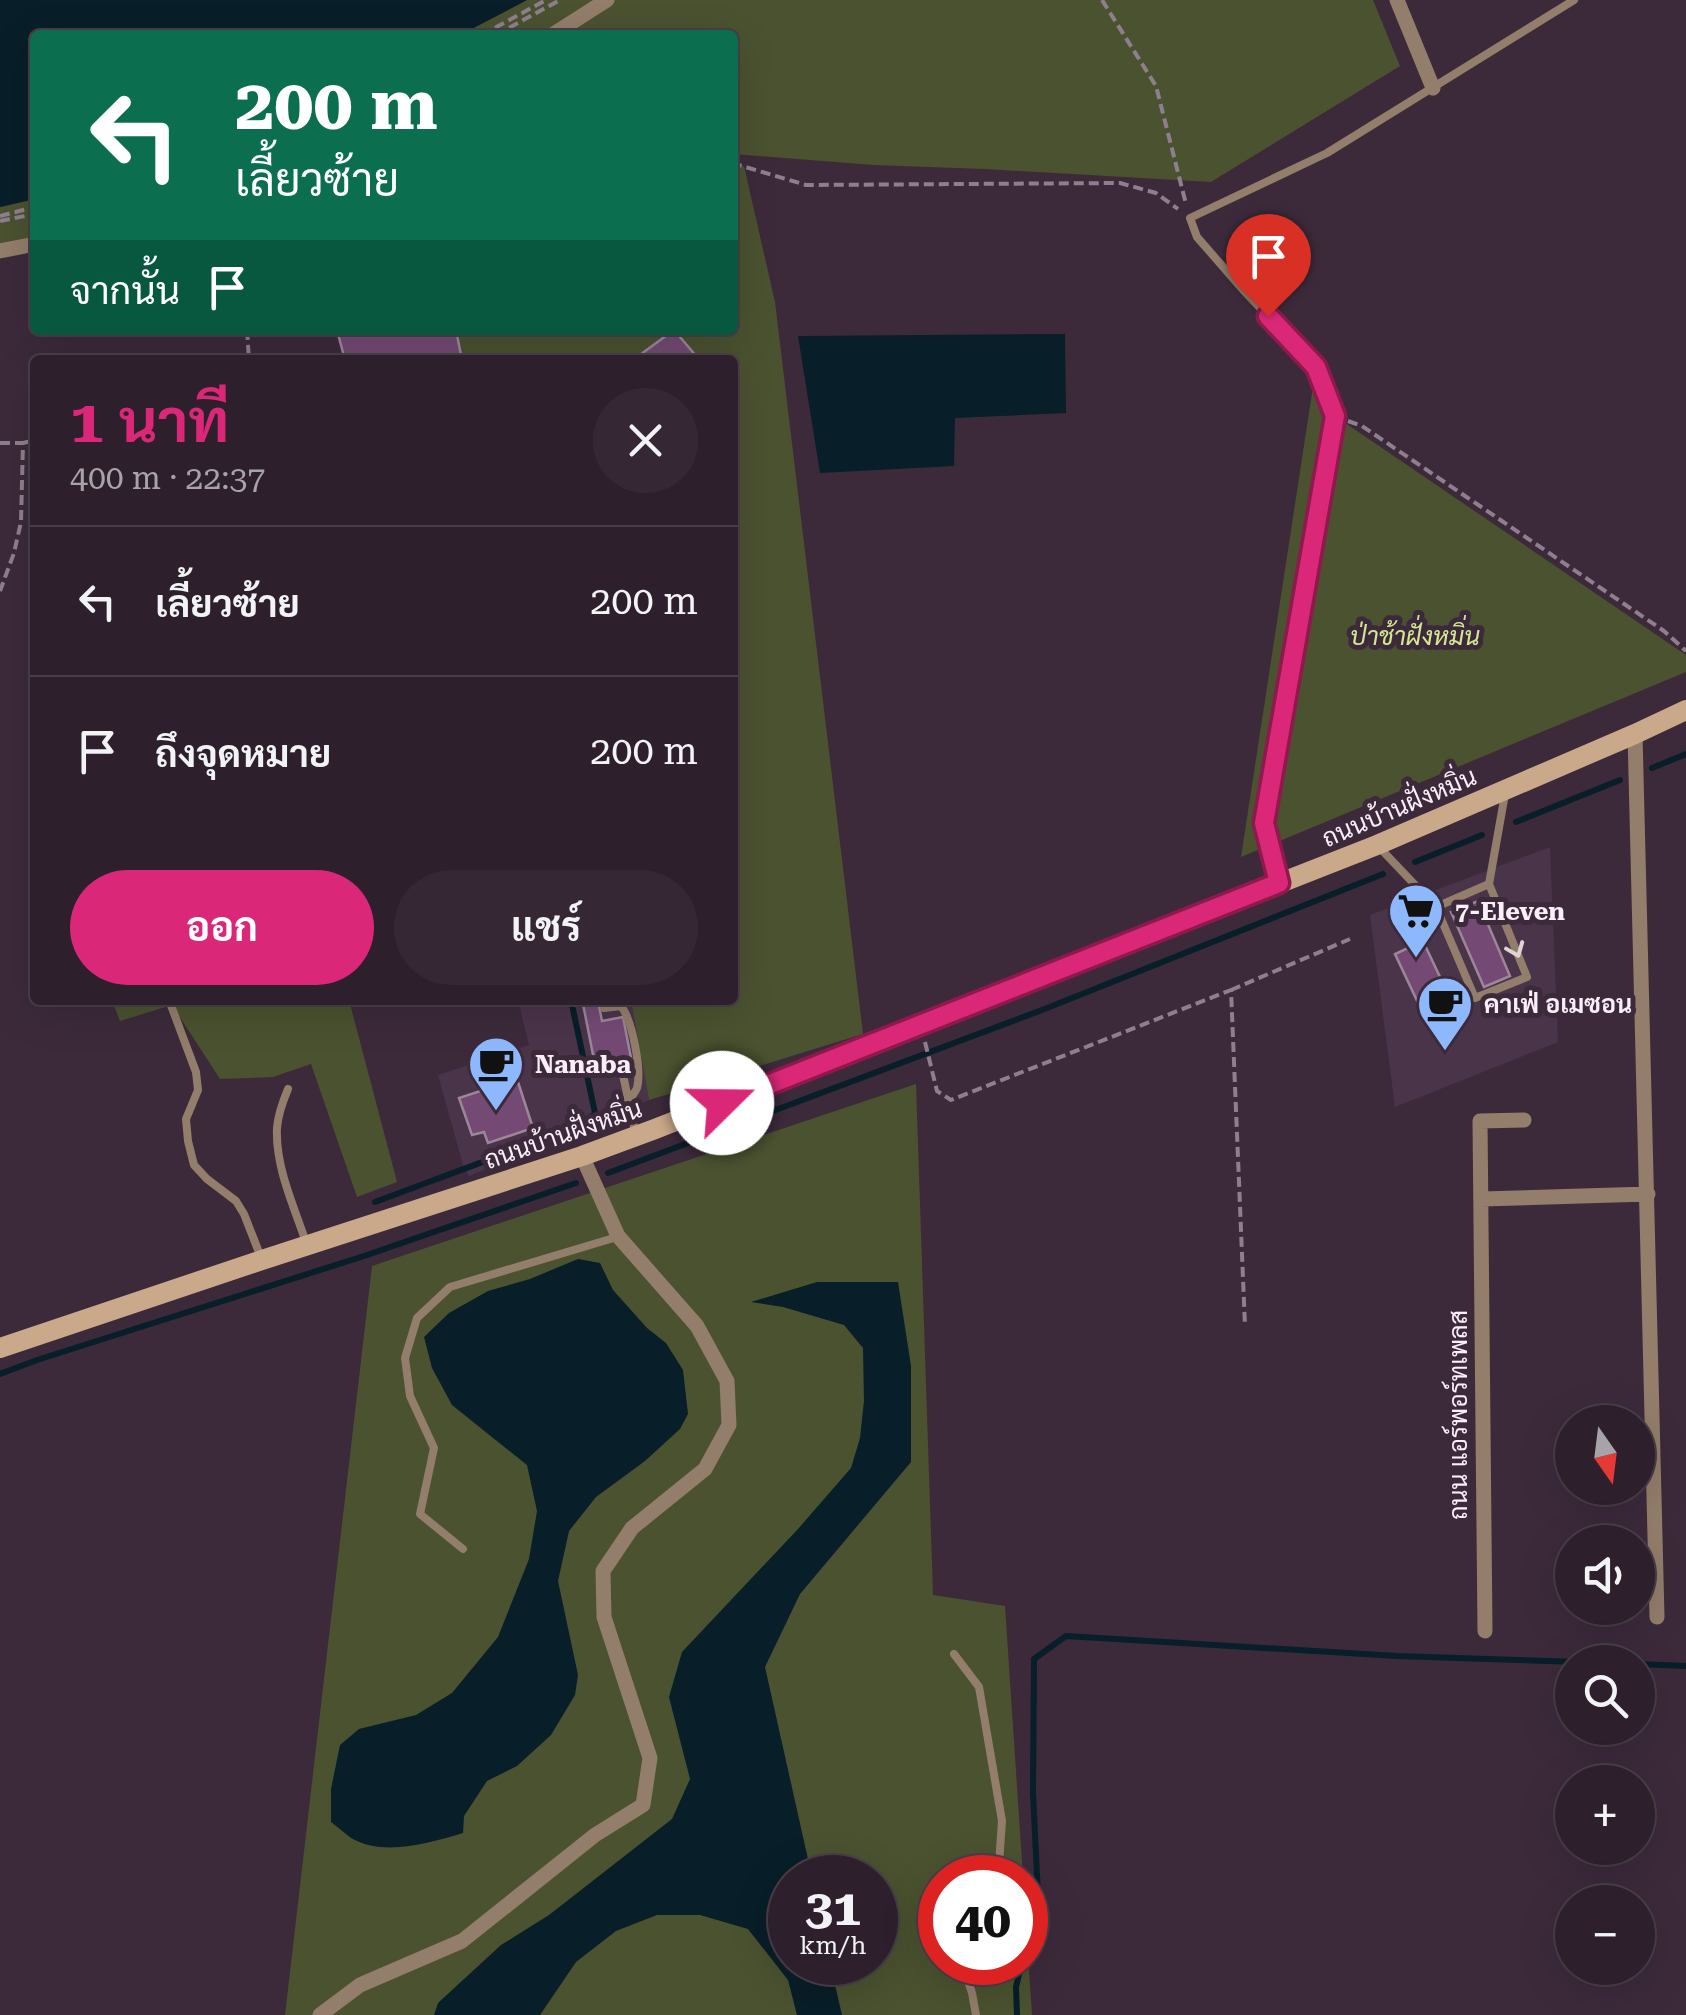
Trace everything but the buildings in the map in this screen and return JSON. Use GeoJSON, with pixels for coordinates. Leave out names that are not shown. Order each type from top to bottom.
{"type":"FeatureCollection","features":[{"type":"Feature","properties":{"kind":"street"},"geometry":{"type":"LineString","coordinates":[[560,30],[607,0]]}},
{"type":"Feature","properties":{"kind":"street"},"geometry":{"type":"LineString","coordinates":[[1397,0],[1433,88]]}},
{"type":"Feature","properties":{"kind":"street"},"geometry":{"type":"LineString","coordinates":[[0,251],[30,245]]}},
{"type":"Feature","properties":{"kind":"street","name":"ถนนบ้านฝั่งหมิ่น"},"geometry":{"type":"LineString","coordinates":[[0,1348],[636,1137],[1377,845],[1686,710]]}},
{"type":"Feature","properties":{"kind":"street"},"geometry":{"type":"LineString","coordinates":[[1634,734],[1657,1617]]}},
{"type":"Feature","properties":{"kind":"street","name":"ถนน แอร์พอร์ทเพลส"},"geometry":{"type":"LineString","coordinates":[[1485,1631],[1480,1120],[1524,1120]]}},
{"type":"Feature","properties":{"kind":"street"},"geometry":{"type":"LineString","coordinates":[[320,2015],[360,1985],[462,1941],[595,1835],[642,1806],[650,1758],[604,1617],[603,1571],[632,1528],[705,1469],[729,1424],[726,1381],[697,1326],[618,1236],[582,1156]]}},
{"type":"Feature","properties":{"kind":"street"},"geometry":{"type":"LineString","coordinates":[[1482,1199],[1648,1194]]}},
{"type":"Feature","properties":{"kind":"lane"},"geometry":{"type":"LineString","coordinates":[[1279,883],[1264,823],[1335,416],[1316,367],[1196,236],[1190,218],[1326,153],[1574,0]]}},
{"type":"Feature","properties":{"kind":"lane"},"geometry":{"type":"LineString","coordinates":[[1377,845],[1436,907],[1475,998],[1527,977],[1489,884],[1506,790]]}},
{"type":"Feature","properties":{"kind":"lane"},"geometry":{"type":"LineString","coordinates":[[1436,907],[1489,884]]}},
{"type":"Feature","properties":{"kind":"lane"},"geometry":{"type":"LineString","coordinates":[[171,1005],[196,1072],[198,1090],[186,1119],[194,1165],[236,1201],[262,1260]]}},
{"type":"Feature","properties":{"kind":"lane"},"geometry":{"type":"LineString","coordinates":[[604,1008],[621,1006],[628,1015],[638,1068],[637,1089],[628,1102]]}},
{"type":"Feature","properties":{"kind":"lane"},"geometry":{"type":"LineString","coordinates":[[622,1070],[636,1137]]}},
{"type":"Feature","properties":{"kind":"lane"},"geometry":{"type":"LineString","coordinates":[[288,1089],[277,1124],[278,1144],[306,1245]]}},
{"type":"Feature","properties":{"kind":"lane"},"geometry":{"type":"LineString","coordinates":[[463,1549],[420,1514],[434,1448],[410,1396],[405,1358],[417,1318],[450,1287],[618,1236]]}},
{"type":"Feature","properties":{"kind":"lane"},"geometry":{"type":"LineString","coordinates":[[954,1654],[979,1687],[1002,1822],[1000,1855]]}},
{"type":"Feature","properties":{"kind":"lane"},"geometry":{"type":"LineString","coordinates":[[970,1985],[976,2015]]}},
{"type":"Feature","properties":{"kind":"path"},"geometry":{"type":"LineString","coordinates":[[491,30],[546,0]]}},
{"type":"Feature","properties":{"kind":"path"},"geometry":{"type":"LineString","coordinates":[[505,30],[560,0]]}},
{"type":"Feature","properties":{"kind":"path"},"geometry":{"type":"LineString","coordinates":[[1102,0],[1156,86],[1190,218]]}},
{"type":"Feature","properties":{"kind":"path"},"geometry":{"type":"LineString","coordinates":[[738,164],[806,184],[1120,183],[1156,193],[1190,218]]}},
{"type":"Feature","properties":{"kind":"path"},"geometry":{"type":"LineString","coordinates":[[0,219],[30,211]]}},
{"type":"Feature","properties":{"kind":"path"},"geometry":{"type":"LineString","coordinates":[[1335,416],[1362,426],[1664,631],[1686,651]]}},
{"type":"Feature","properties":{"kind":"path"},"geometry":{"type":"LineString","coordinates":[[0,443],[30,442]]}},
{"type":"Feature","properties":{"kind":"path"},"geometry":{"type":"LineString","coordinates":[[0,591],[21,522],[23,444]]}},
{"type":"Feature","properties":{"kind":"path"},"geometry":{"type":"LineString","coordinates":[[925,1044],[937,1091],[950,1100],[1350,940]]}},
{"type":"Feature","properties":{"kind":"path"},"geometry":{"type":"LineString","coordinates":[[1226,991],[1231,990],[1245,1326]]}},
{"type":"Feature","properties":{"kind":"shaded area"},"geometry":{"type":"Polygon","coordinates":[[[1550,847],[1558,1042],[1395,1107],[1370,915],[1550,847]]]}},
{"type":"Feature","properties":{"kind":"shaded area"},"geometry":{"type":"Polygon","coordinates":[[[519,1005],[632,1005],[649,1100],[469,1176],[438,1075],[529,1045],[519,1005]]]}},
{"type":"Feature","properties":{"kind":"green space"},"geometry":{"type":"Polygon","coordinates":[[[527,0],[1373,0],[1400,66],[1211,182],[738,154],[738,30],[470,30],[527,0]]]}},
{"type":"Feature","properties":{"kind":"green space"},"geometry":{"type":"Polygon","coordinates":[[[738,165],[744,166],[775,302],[863,1034],[649,1100],[632,1005],[738,1005],[738,355],[344,355],[338,335],[738,335],[738,165]]]}},
{"type":"Feature","properties":{"kind":"green space"},"geometry":{"type":"Polygon","coordinates":[[[30,200],[30,245],[0,251],[0,207],[30,200]]]}},
{"type":"Feature","properties":{"kind":"green space","name":"ป่าช้าฝั่งหมิ่น"},"geometry":{"type":"Polygon","coordinates":[[[1316,367],[1335,416],[1686,655],[1686,672],[1241,857],[1316,367]]]}},
{"type":"Feature","properties":{"kind":"green space"},"geometry":{"type":"Polygon","coordinates":[[[114,1005],[172,1005],[120,1021],[114,1005]]]}},
{"type":"Feature","properties":{"kind":"green space"},"geometry":{"type":"Polygon","coordinates":[[[172,1005],[350,1005],[397,1182],[357,1197],[311,1064],[273,1077],[220,1079],[172,1005]]]}},
{"type":"Feature","properties":{"kind":"green space"},"geometry":{"type":"Polygon","coordinates":[[[916,1084],[933,1595],[1005,1606],[1022,1855],[918,1855],[918,1985],[1030,1985],[1032,2015],[285,2015],[372,1266],[916,1084]]]}},
{"type":"Feature","properties":{"kind":"water"},"geometry":{"type":"Polygon","coordinates":[[[0,0],[527,0],[470,30],[30,30],[30,200],[0,207],[0,0]]]}},
{"type":"Feature","properties":{"kind":"water"},"geometry":{"type":"Polygon","coordinates":[[[1065,334],[1066,413],[955,418],[954,466],[820,473],[798,336],[1065,334]]]}},
{"type":"Feature","properties":{"kind":"water"},"geometry":{"type":"Polygon","coordinates":[[[578,1259],[600,1263],[613,1290],[666,1343],[683,1370],[688,1414],[680,1429],[645,1461],[596,1497],[569,1531],[558,1581],[578,1675],[575,1695],[551,1735],[517,1766],[487,1781],[464,1816],[463,1833],[407,1846],[364,1844],[331,1822],[331,1789],[340,1745],[359,1729],[416,1715],[452,1693],[498,1637],[529,1559],[537,1511],[527,1465],[452,1405],[432,1368],[424,1337],[449,1313],[488,1291],[578,1259]]]}},
{"type":"Feature","properties":{"kind":"water"},"geometry":{"type":"Polygon","coordinates":[[[817,1282],[898,1282],[911,1366],[911,1462],[800,1594],[765,1667],[807,1855],[768,1855],[768,1954],[748,1929],[700,1915],[657,1915],[616,1931],[576,1962],[540,2015],[434,2015],[438,2003],[501,1945],[549,1915],[672,1819],[690,1779],[669,1697],[682,1652],[851,1468],[860,1438],[864,1401],[863,1348],[844,1325],[751,1302],[817,1282]]]}},
{"type":"Feature","properties":{"kind":"water"},"geometry":{"type":"Polygon","coordinates":[[[789,1985],[835,1985],[842,2015],[797,2015],[789,1985]]]}},
{"type":"Feature","properties":{"kind":"waterway"},"geometry":{"type":"LineString","coordinates":[[1652,768],[1686,754]]}},
{"type":"Feature","properties":{"kind":"waterway"},"geometry":{"type":"LineString","coordinates":[[1516,822],[1620,780]]}},
{"type":"Feature","properties":{"kind":"waterway"},"geometry":{"type":"LineString","coordinates":[[1415,862],[1482,835]]}},
{"type":"Feature","properties":{"kind":"waterway"},"geometry":{"type":"LineString","coordinates":[[608,1173],[1042,1010],[1383,874]]}},
{"type":"Feature","properties":{"kind":"waterway"},"geometry":{"type":"LineString","coordinates":[[572,1005],[595,1113],[586,1124],[577,1127]]}},
{"type":"Feature","properties":{"kind":"waterway"},"geometry":{"type":"LineString","coordinates":[[375,1202],[544,1139]]}},
{"type":"Feature","properties":{"kind":"waterway"},"geometry":{"type":"LineString","coordinates":[[0,1374],[576,1183]]}},
{"type":"Feature","properties":{"kind":"waterway"},"geometry":{"type":"LineString","coordinates":[[1036,1855],[1034,1659],[1066,1636],[1555,1661]]}},
{"type":"Feature","properties":{"kind":"waterway"},"geometry":{"type":"LineString","coordinates":[[1655,1665],[1686,1666]]}},
{"type":"Feature","properties":{"kind":"waterway"},"geometry":{"type":"LineString","coordinates":[[1016,1985],[1017,2015]]}},
{"type":"Feature","properties":{"kind":"place","name":"7-Eleven"},"geometry":{"type":"Point","coordinates":[1416,960]}},
{"type":"Feature","properties":{"kind":"place","name":"คาเฟ่ อเมซอน"},"geometry":{"type":"Point","coordinates":[1445,1053]}},
{"type":"Feature","properties":{"kind":"place","name":"Nanaba"},"geometry":{"type":"Point","coordinates":[496,1113]}},
{"type":"Feature","properties":{"kind":"route"},"geometry":{"type":"LineString","coordinates":[[722,1103],[1279,883],[1264,823],[1335,416],[1316,367],[1268,316]]}}]}
